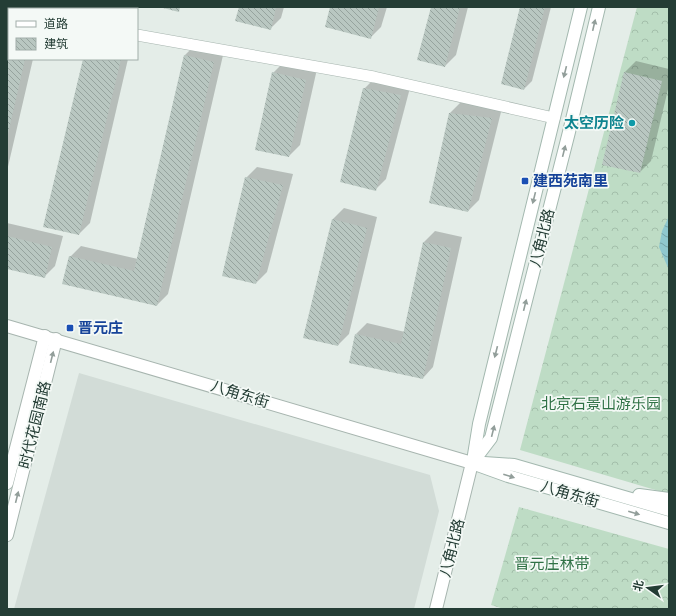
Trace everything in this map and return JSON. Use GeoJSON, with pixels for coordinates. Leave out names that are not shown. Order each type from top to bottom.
{"type":"FeatureCollection","features":[{"type":"Feature","properties":{"kind":"main road","name":"八角北路"},"geometry":{"type":"LineString","coordinates":[[436,609],[472,463],[479,424],[581,7]]}},
{"type":"Feature","properties":{"kind":"main road","name":"八角北路"},"geometry":{"type":"LineString","coordinates":[[472,463],[492,438],[599,7]]}},
{"type":"Feature","properties":{"kind":"main road","name":"八角东街"},"geometry":{"type":"LineString","coordinates":[[7,326],[472,463],[508,476],[669,524]]}},
{"type":"Feature","properties":{"kind":"main road","name":"时代花园南路"},"geometry":{"type":"LineString","coordinates":[[7,483],[50,338]]}},
{"type":"Feature","properties":{"kind":"main road","name":"时代花园南路"},"geometry":{"type":"LineString","coordinates":[[7,535],[50,338]]}},
{"type":"Feature","properties":{"kind":"main road","name":"八角东街"},"geometry":{"type":"LineString","coordinates":[[472,463],[514,465],[669,510]]}},
{"type":"Feature","properties":{"kind":"main road"},"geometry":{"type":"LineString","coordinates":[[596,489],[669,499]]}},
{"type":"Feature","properties":{"kind":"street"},"geometry":{"type":"LineString","coordinates":[[138,35],[374,78],[554,118]]}},
{"type":"Feature","properties":{"kind":"shaded area"},"geometry":{"type":"Polygon","coordinates":[[[79,373],[430,475],[439,511],[414,609],[14,609],[79,373]]]}},
{"type":"Feature","properties":{"kind":"green space","name":"北京石景山游乐园"},"geometry":{"type":"Polygon","coordinates":[[[637,7],[669,7],[669,494],[520,450],[637,7]]]}},
{"type":"Feature","properties":{"kind":"green space","name":"晋元庄林带"},"geometry":{"type":"Polygon","coordinates":[[[519,507],[669,549],[669,609],[504,609],[491,605],[519,507]]]}},
{"type":"Feature","properties":{"kind":"water"},"geometry":{"type":"Polygon","coordinates":[[[669,216],[669,270],[659,247],[662,231],[669,216]]]}},
{"type":"Feature","properties":{"kind":"building"},"geometry":{"type":"Polygon","coordinates":[[[159,7],[180,7],[179,12],[159,7]]]}},
{"type":"Feature","properties":{"kind":"building"},"geometry":{"type":"Polygon","coordinates":[[[239,7],[276,7],[271,30],[235,21],[239,7]]]}},
{"type":"Feature","properties":{"kind":"building"},"geometry":{"type":"Polygon","coordinates":[[[330,7],[379,7],[371,39],[325,27],[330,7]]]}},
{"type":"Feature","properties":{"kind":"building"},"geometry":{"type":"Polygon","coordinates":[[[431,7],[460,7],[445,67],[417,60],[431,7]]]}},
{"type":"Feature","properties":{"kind":"building"},"geometry":{"type":"Polygon","coordinates":[[[520,7],[545,7],[524,90],[501,84],[520,7]]]}},
{"type":"Feature","properties":{"kind":"building"},"geometry":{"type":"Polygon","coordinates":[[[7,39],[8,60],[25,60],[8,134],[7,39]]]}},
{"type":"Feature","properties":{"kind":"building"},"geometry":{"type":"Polygon","coordinates":[[[184,55],[214,62],[157,306],[62,284],[69,256],[134,271],[184,55]]]}},
{"type":"Feature","properties":{"kind":"building"},"geometry":{"type":"Polygon","coordinates":[[[83,60],[121,60],[79,235],[43,227],[83,60]]]}},
{"type":"Feature","properties":{"kind":"building"},"geometry":{"type":"Polygon","coordinates":[[[272,72],[306,80],[289,157],[255,150],[272,72]]]}},
{"type":"Feature","properties":{"kind":"building","name":"太空历险"},"geometry":{"type":"Polygon","coordinates":[[[624,72],[662,81],[640,173],[602,165],[624,72]]]}},
{"type":"Feature","properties":{"kind":"building"},"geometry":{"type":"Polygon","coordinates":[[[363,88],[401,95],[376,191],[340,182],[363,88]]]}},
{"type":"Feature","properties":{"kind":"building"},"geometry":{"type":"Polygon","coordinates":[[[449,113],[492,118],[468,212],[429,203],[449,113]]]}},
{"type":"Feature","properties":{"kind":"building"},"geometry":{"type":"Polygon","coordinates":[[[245,177],[283,185],[256,284],[222,276],[245,177]]]}},
{"type":"Feature","properties":{"kind":"building"},"geometry":{"type":"Polygon","coordinates":[[[332,219],[367,228],[338,346],[303,338],[332,219]]]}},
{"type":"Feature","properties":{"kind":"building"},"geometry":{"type":"Polygon","coordinates":[[[7,236],[52,247],[45,278],[7,269],[7,236]]]}},
{"type":"Feature","properties":{"kind":"building"},"geometry":{"type":"Polygon","coordinates":[[[423,242],[451,248],[423,379],[349,363],[355,334],[401,344],[423,242]]]}},
{"type":"Feature","properties":{"kind":"place","name":"太空历险"},"geometry":{"type":"Point","coordinates":[632,123]}},
{"type":"Feature","properties":{"kind":"place","name":"建西苑南里"},"geometry":{"type":"Point","coordinates":[525,181]}},
{"type":"Feature","properties":{"kind":"place","name":"晋元庄"},"geometry":{"type":"Point","coordinates":[70,328]}}]}
